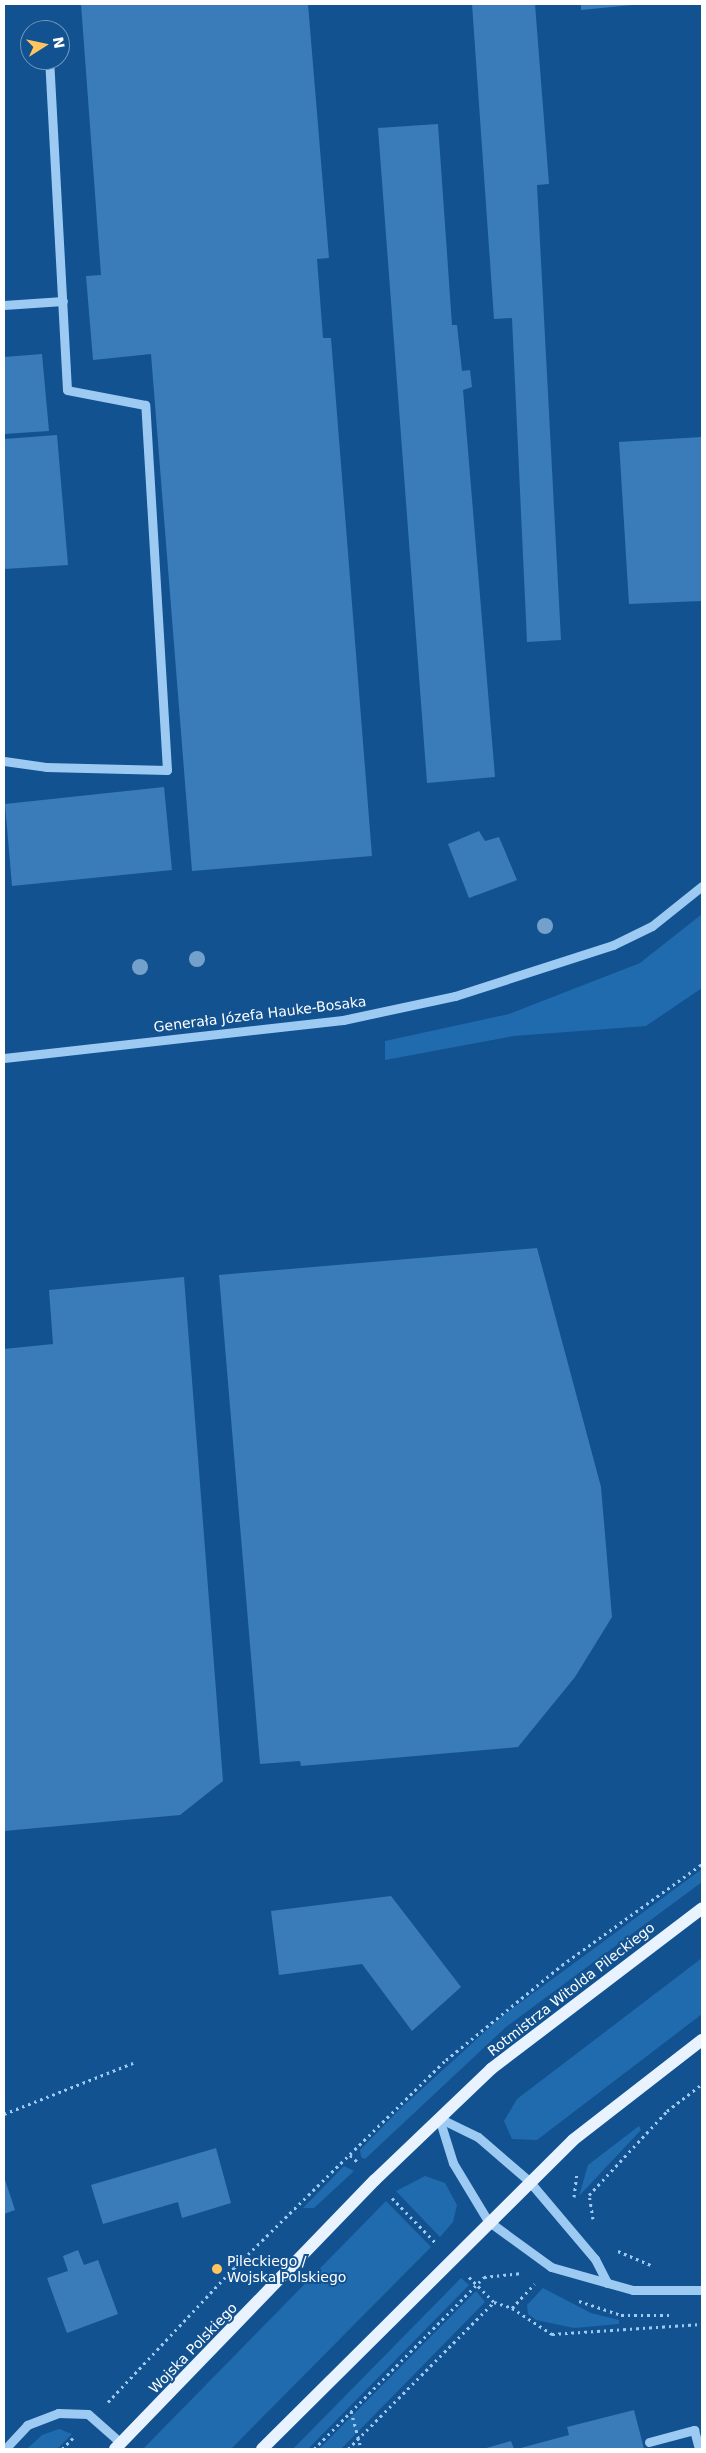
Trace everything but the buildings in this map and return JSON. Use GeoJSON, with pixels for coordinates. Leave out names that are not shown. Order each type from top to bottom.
{"type":"FeatureCollection","features":[{"type":"Feature","properties":{"kind":"main road","name":"Rotmistrza Witolda Pileckiego"},"geometry":{"type":"LineString","coordinates":[[439,2118],[544,2025],[702,1908]]}},
{"type":"Feature","properties":{"kind":"main road"},"geometry":{"type":"LineString","coordinates":[[262,2449],[529,2181],[611,2108],[702,2040]]}},
{"type":"Feature","properties":{"kind":"main road","name":"Wojska Polskiego"},"geometry":{"type":"LineString","coordinates":[[118,2446],[439,2118]]}},
{"type":"Feature","properties":{"kind":"street"},"geometry":{"type":"LineString","coordinates":[[4,761],[46,767],[167,770],[145,405],[67,390],[50,70]]}},
{"type":"Feature","properties":{"kind":"street"},"geometry":{"type":"LineString","coordinates":[[4,304],[63,301]]}},
{"type":"Feature","properties":{"kind":"street","name":"Generała Józefa Hauke-Bosaka"},"geometry":{"type":"LineString","coordinates":[[4,1058],[343,1020],[455,996],[613,945],[652,926],[702,886]]}},
{"type":"Feature","properties":{"kind":"street"},"geometry":{"type":"LineString","coordinates":[[439,2118],[478,2137],[529,2181],[595,2259],[607,2283]]}},
{"type":"Feature","properties":{"kind":"street"},"geometry":{"type":"LineString","coordinates":[[439,2118],[453,2163],[488,2221],[563,2274],[661,2294],[702,2290]]}},
{"type":"Feature","properties":{"kind":"street"},"geometry":{"type":"LineString","coordinates":[[5,2449],[27,2425],[58,2413],[92,2418],[118,2446]]}},
{"type":"Feature","properties":{"kind":"street"},"geometry":{"type":"LineString","coordinates":[[649,2442],[694,2430],[699,2449]]}},
{"type":"Feature","properties":{"kind":"path"},"geometry":{"type":"LineString","coordinates":[[62,2449],[234,2268],[446,2060],[562,1965],[702,1864]]}},
{"type":"Feature","properties":{"kind":"path"},"geometry":{"type":"LineString","coordinates":[[4,2114],[133,2063]]}},
{"type":"Feature","properties":{"kind":"path"},"geometry":{"type":"LineString","coordinates":[[590,2226],[589,2195],[667,2111],[702,2084]]}},
{"type":"Feature","properties":{"kind":"path"},"geometry":{"type":"LineString","coordinates":[[389,2194],[437,2244]]}},
{"type":"Feature","properties":{"kind":"path"},"geometry":{"type":"LineString","coordinates":[[610,2246],[660,2268]]}},
{"type":"Feature","properties":{"kind":"path"},"geometry":{"type":"LineString","coordinates":[[314,2449],[476,2284],[492,2275],[515,2276]]}},
{"type":"Feature","properties":{"kind":"path"},"geometry":{"type":"LineString","coordinates":[[512,2308],[538,2280]]}},
{"type":"Feature","properties":{"kind":"path"},"geometry":{"type":"LineString","coordinates":[[476,2284],[494,2302],[512,2308],[552,2334],[702,2324]]}},
{"type":"Feature","properties":{"kind":"path"},"geometry":{"type":"LineString","coordinates":[[348,2449],[494,2302]]}},
{"type":"Feature","properties":{"kind":"path"},"geometry":{"type":"LineString","coordinates":[[351,2411],[361,2449]]}},
{"type":"Feature","properties":{"kind":"shaded area"},"geometry":{"type":"Polygon","coordinates":[[[702,914],[702,988],[646,1026],[514,1036],[385,1060],[385,1041],[509,1014],[640,963],[702,914]]]}},
{"type":"Feature","properties":{"kind":"shaded area"},"geometry":{"type":"Polygon","coordinates":[[[702,1869],[702,1882],[506,2027],[365,2159],[361,2157],[360,2150],[400,2109],[501,2017],[702,1869]]]}},
{"type":"Feature","properties":{"kind":"shaded area"},"geometry":{"type":"Polygon","coordinates":[[[702,1958],[702,2014],[537,2140],[512,2139],[504,2121],[517,2099],[702,1958]]]}},
{"type":"Feature","properties":{"kind":"shaded area"},"geometry":{"type":"Polygon","coordinates":[[[639,2126],[641,2130],[579,2196],[588,2165],[639,2126]]]}},
{"type":"Feature","properties":{"kind":"shaded area"},"geometry":{"type":"Polygon","coordinates":[[[344,2166],[354,2171],[314,2208],[303,2208],[344,2166]]]}},
{"type":"Feature","properties":{"kind":"shaded area"},"geometry":{"type":"Polygon","coordinates":[[[425,2176],[445,2183],[457,2205],[453,2222],[440,2237],[396,2191],[425,2176]]]}},
{"type":"Feature","properties":{"kind":"shaded area"},"geometry":{"type":"Polygon","coordinates":[[[386,2201],[431,2247],[231,2449],[143,2449],[386,2201]]]}},
{"type":"Feature","properties":{"kind":"shaded area"},"geometry":{"type":"Polygon","coordinates":[[[461,2278],[469,2285],[308,2449],[293,2449],[461,2278]]]}},
{"type":"Feature","properties":{"kind":"shaded area"},"geometry":{"type":"Polygon","coordinates":[[[543,2288],[591,2313],[619,2320],[619,2324],[574,2328],[536,2320],[528,2314],[527,2305],[543,2288]]]}},
{"type":"Feature","properties":{"kind":"shaded area"},"geometry":{"type":"Polygon","coordinates":[[[476,2291],[485,2302],[341,2449],[319,2449],[476,2291]]]}},
{"type":"Feature","properties":{"kind":"shaded area"},"geometry":{"type":"Polygon","coordinates":[[[59,2429],[72,2434],[57,2449],[27,2449],[42,2435],[59,2429]]]}},
{"type":"Feature","properties":{"kind":"place","name":"Pileckiego / Wojska Polskiego"},"geometry":{"type":"Point","coordinates":[217,2269]}}]}
